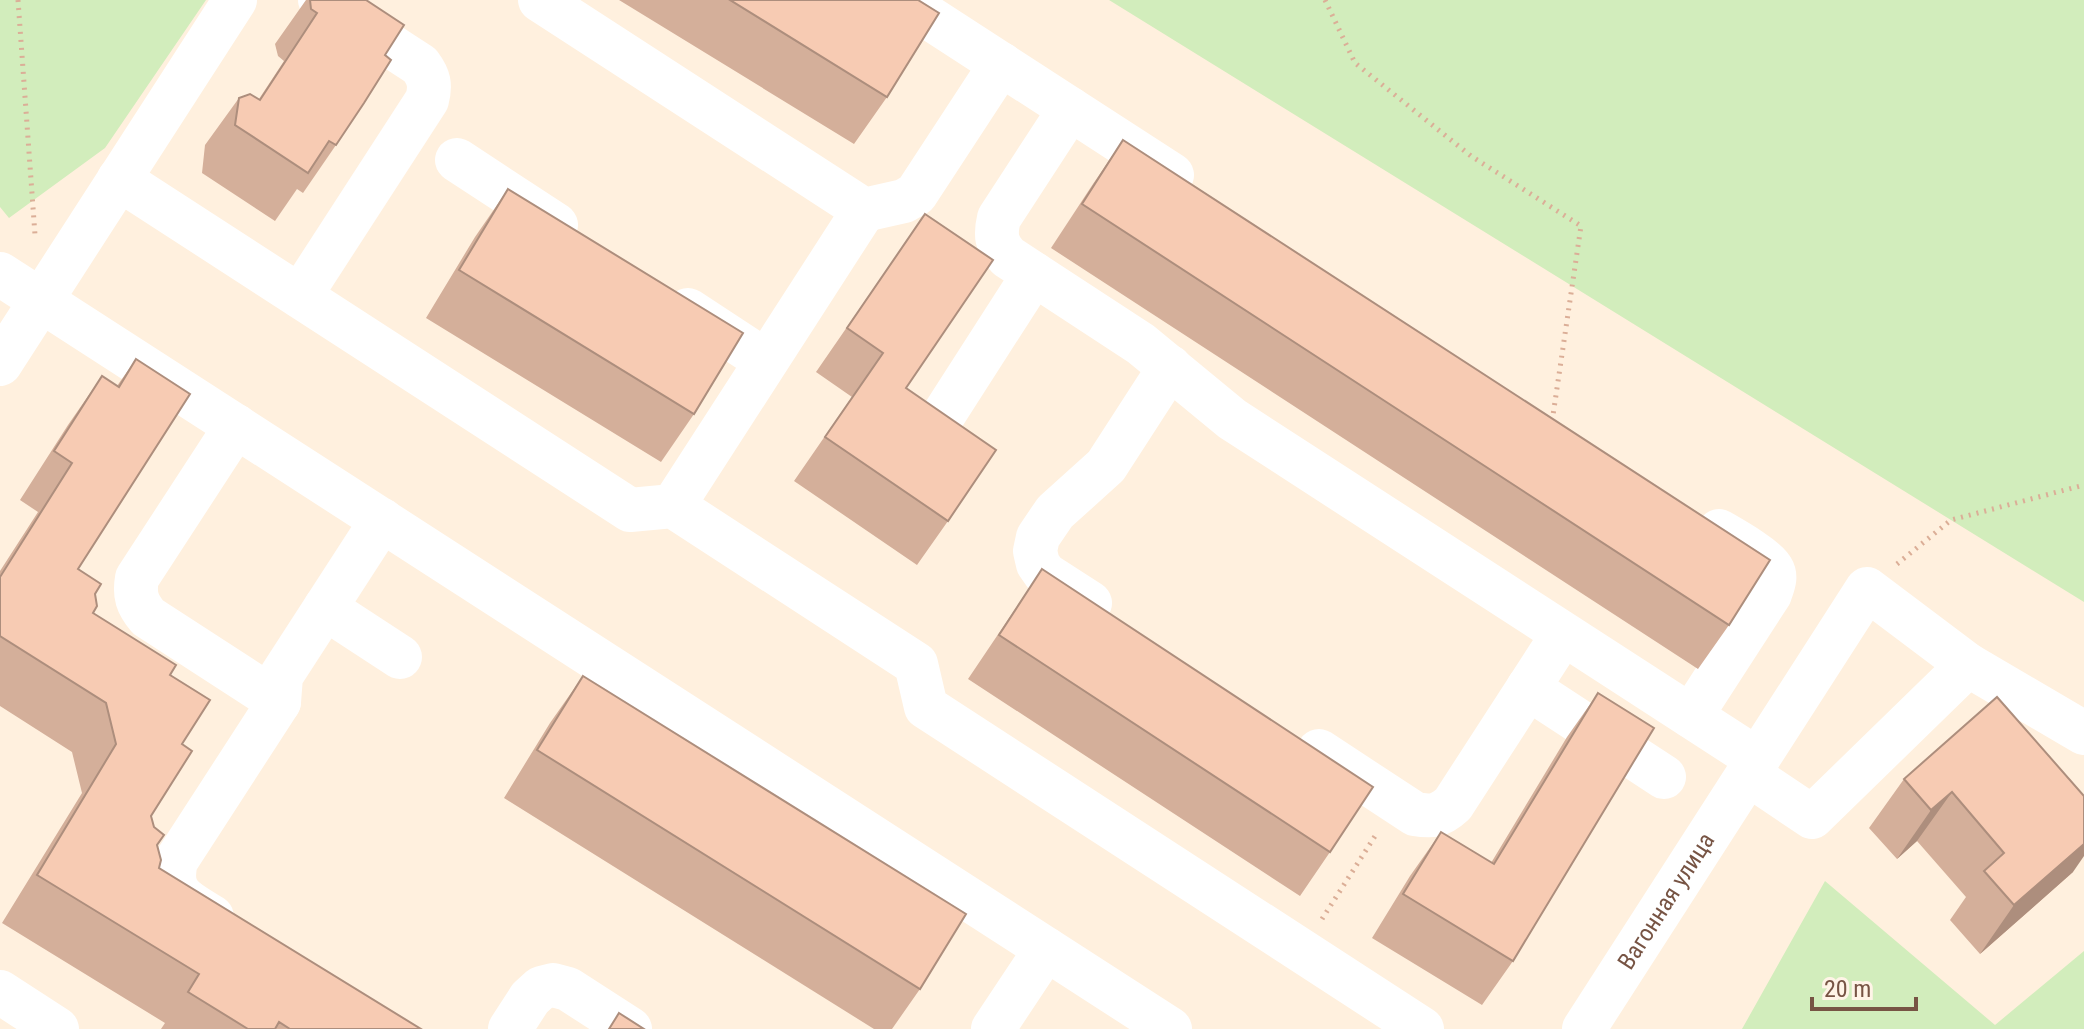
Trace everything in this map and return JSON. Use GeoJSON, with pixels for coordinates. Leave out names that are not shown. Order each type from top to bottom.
{"type":"FeatureCollection","features":[{"type":"Feature","properties":{"kind":"street"},"geometry":{"type":"LineString","coordinates":[[0,364],[235,0]]}},
{"type":"Feature","properties":{"kind":"street"},"geometry":{"type":"LineString","coordinates":[[300,296],[427,100],[430,88],[428,76],[420,65],[320,0]]}},
{"type":"Feature","properties":{"kind":"street"},"geometry":{"type":"LineString","coordinates":[[540,0],[864,210]]}},
{"type":"Feature","properties":{"kind":"street"},"geometry":{"type":"LineString","coordinates":[[902,0],[1204,196]]}},
{"type":"Feature","properties":{"kind":"street"},"geometry":{"type":"LineString","coordinates":[[673,506],[864,210],[904,201],[916,194],[1001,64]]}},
{"type":"Feature","properties":{"kind":"street"},"geometry":{"type":"LineString","coordinates":[[1070,109],[999,218],[997,245],[1008,257],[1141,344],[1232,419],[1691,716],[1812,817],[1968,665]]}},
{"type":"Feature","properties":{"kind":"street"},"geometry":{"type":"LineString","coordinates":[[457,160],[586,244]]}},
{"type":"Feature","properties":{"kind":"street"},"geometry":{"type":"LineString","coordinates":[[119,179],[630,510],[673,506],[916,664],[926,707],[1422,1029]]}},
{"type":"Feature","properties":{"kind":"street"},"geometry":{"type":"LineString","coordinates":[[0,274],[382,520],[526,627],[1170,1029]]}},
{"type":"Feature","properties":{"kind":"street"},"geometry":{"type":"LineString","coordinates":[[937,425],[1034,274]]}},
{"type":"Feature","properties":{"kind":"street"},"geometry":{"type":"LineString","coordinates":[[650,286],[766,361]]}},
{"type":"Feature","properties":{"kind":"street"},"geometry":{"type":"LineString","coordinates":[[1124,624],[1045,574],[1038,564],[1035,551],[1038,537],[1055,512],[1106,466],[1170,367]]}},
{"type":"Feature","properties":{"kind":"street"},"geometry":{"type":"LineString","coordinates":[[236,426],[137,578],[135,591],[138,606],[148,617],[279,702]]}},
{"type":"Feature","properties":{"kind":"street"},"geometry":{"type":"LineString","coordinates":[[1685,509],[1765,561],[1773,569],[1775,581],[1770,594],[1691,716]]}},
{"type":"Feature","properties":{"kind":"street"},"geometry":{"type":"LineString","coordinates":[[238,934],[186,900],[172,877],[176,861],[279,702],[281,676],[382,520]]}},
{"type":"Feature","properties":{"kind":"street"},"geometry":{"type":"LineString","coordinates":[[1867,589],[1968,665],[2084,733]]}},
{"type":"Feature","properties":{"kind":"street","name":"Вагонная улица"},"geometry":{"type":"LineString","coordinates":[[1584,1029],[1867,589]]}},
{"type":"Feature","properties":{"kind":"street"},"geometry":{"type":"LineString","coordinates":[[325,608],[400,657]]}},
{"type":"Feature","properties":{"kind":"street"},"geometry":{"type":"LineString","coordinates":[[1280,726],[1415,814],[1430,817],[1443,814],[1453,804],[1563,634]]}},
{"type":"Feature","properties":{"kind":"street"},"geometry":{"type":"LineString","coordinates":[[1528,688],[1664,777]]}},
{"type":"Feature","properties":{"kind":"street"},"geometry":{"type":"LineString","coordinates":[[993,1029],[1046,949]]}},
{"type":"Feature","properties":{"kind":"street"},"geometry":{"type":"LineString","coordinates":[[510,1029],[530,998],[541,988],[553,985],[568,989],[630,1029]]}},
{"type":"Feature","properties":{"kind":"street"},"geometry":{"type":"LineString","coordinates":[[0,992],[57,1029]]}},
{"type":"Feature","properties":{"kind":"path"},"geometry":{"type":"LineString","coordinates":[[18,0],[36,237]]}},
{"type":"Feature","properties":{"kind":"path"},"geometry":{"type":"LineString","coordinates":[[1325,0],[1355,63],[1471,156],[1581,226],[1552,422]]}},
{"type":"Feature","properties":{"kind":"path"},"geometry":{"type":"LineString","coordinates":[[1867,589],[1951,520],[2084,485]]}},
{"type":"Feature","properties":{"kind":"path"},"geometry":{"type":"LineString","coordinates":[[1301,951],[1397,802]]}},
{"type":"Feature","properties":{"kind":"green space"},"geometry":{"type":"Polygon","coordinates":[[[0,0],[206,0],[105,148],[9,218],[0,207],[0,0]]]}},
{"type":"Feature","properties":{"kind":"green space"},"geometry":{"type":"Polygon","coordinates":[[[1109,0],[2084,0],[2084,602],[1951,520],[1109,0]]]}},
{"type":"Feature","properties":{"kind":"green space"},"geometry":{"type":"Polygon","coordinates":[[[1825,881],[1995,1025],[2084,951],[2084,1029],[1742,1029],[1825,881]]]}},
{"type":"Feature","properties":{"kind":"building"},"geometry":{"type":"Polygon","coordinates":[[[310,0],[366,0],[404,25],[385,55],[391,60],[364,103],[336,145],[329,141],[308,173],[235,125],[239,98],[250,94],[260,100],[317,13],[311,9],[310,0]]]}},
{"type":"Feature","properties":{"kind":"building"},"geometry":{"type":"Polygon","coordinates":[[[730,0],[918,0],[939,13],[887,97],[730,0]]]}},
{"type":"Feature","properties":{"kind":"building"},"geometry":{"type":"Polygon","coordinates":[[[1123,140],[1770,560],[1729,625],[1082,204],[1123,140]]]}},
{"type":"Feature","properties":{"kind":"building"},"geometry":{"type":"Polygon","coordinates":[[[508,189],[743,333],[694,414],[459,270],[508,189]]]}},
{"type":"Feature","properties":{"kind":"building"},"geometry":{"type":"Polygon","coordinates":[[[925,214],[993,260],[906,388],[996,450],[948,521],[825,437],[883,353],[847,328],[925,214]]]}},
{"type":"Feature","properties":{"kind":"building"},"geometry":{"type":"Polygon","coordinates":[[[136,359],[190,394],[78,569],[101,584],[95,594],[97,606],[93,613],[176,665],[170,675],[210,700],[182,744],[192,751],[151,816],[154,827],[164,835],[157,845],[161,860],[159,868],[421,1029],[290,1029],[279,1022],[275,1029],[248,1029],[188,992],[199,974],[37,875],[116,744],[106,703],[0,636],[0,577],[72,463],[54,451],[102,376],[119,387],[136,359]]]}},
{"type":"Feature","properties":{"kind":"building"},"geometry":{"type":"Polygon","coordinates":[[[1042,569],[1373,787],[1330,852],[999,635],[1042,569]]]}},
{"type":"Feature","properties":{"kind":"building"},"geometry":{"type":"Polygon","coordinates":[[[583,676],[966,914],[920,989],[537,750],[583,676]]]}},
{"type":"Feature","properties":{"kind":"building"},"geometry":{"type":"Polygon","coordinates":[[[1598,693],[1654,728],[1513,961],[1403,894],[1441,832],[1494,864],[1598,693]]]}},
{"type":"Feature","properties":{"kind":"building"},"geometry":{"type":"Polygon","coordinates":[[[1997,697],[2084,796],[2084,844],[2014,905],[1984,871],[2004,853],[1952,792],[1931,810],[1904,779],[1997,697]]]}},
{"type":"Feature","properties":{"kind":"building"},"geometry":{"type":"Polygon","coordinates":[[[619,1013],[644,1029],[609,1029],[619,1013]]]}}]}
